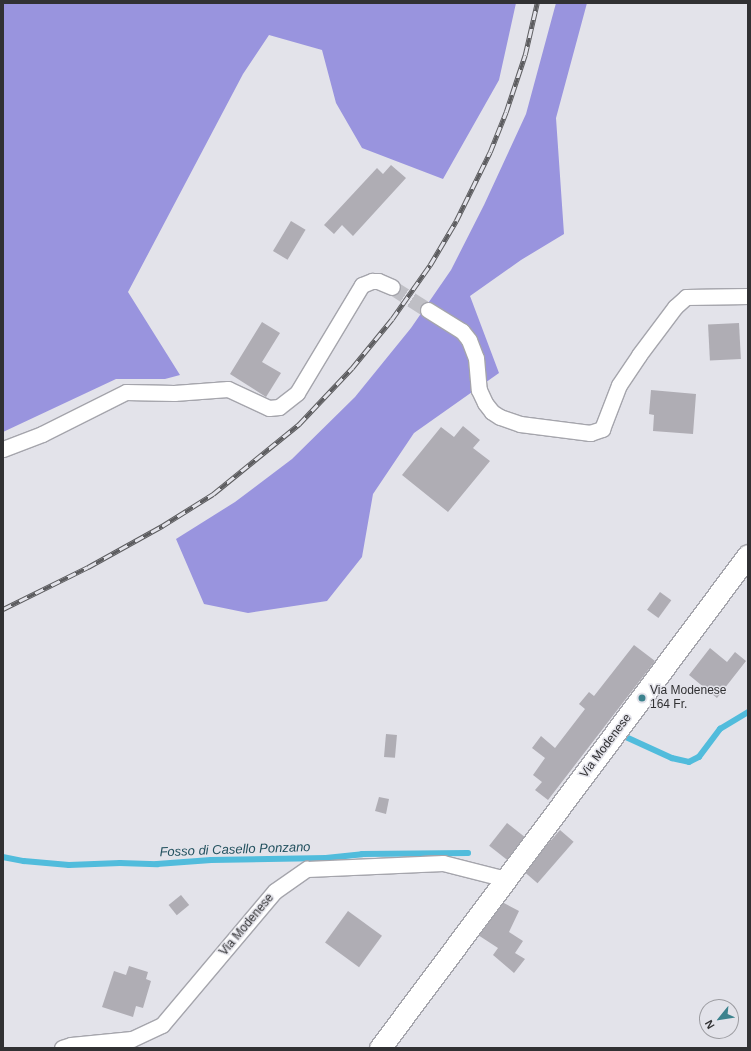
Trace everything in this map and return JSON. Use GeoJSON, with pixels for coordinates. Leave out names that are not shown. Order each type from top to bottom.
{"type":"FeatureCollection","features":[{"type":"Feature","properties":{"kind":"street"},"geometry":{"type":"LineString","coordinates":[[3,449],[42,434],[126,392],[174,393],[228,389],[269,408],[279,406],[297,393],[362,285],[372,281],[378,281],[392,287]]}},
{"type":"Feature","properties":{"kind":"street"},"geometry":{"type":"LineString","coordinates":[[428,310],[462,331],[469,340],[476,358],[479,390],[485,403],[492,412],[500,417],[520,424],[590,433],[602,429],[619,385],[639,355],[675,308],[686,297],[748,296]]}},
{"type":"Feature","properties":{"kind":"street","name":"Via Modenese"},"geometry":{"type":"LineString","coordinates":[[380,1048],[748,555]]}},
{"type":"Feature","properties":{"kind":"street","name":"Via Modenese"},"geometry":{"type":"LineString","coordinates":[[62,1048],[71,1045],[132,1039],[162,1025],[275,891],[307,869],[443,863],[506,879]]}},
{"type":"Feature","properties":{"kind":"shaded area"},"geometry":{"type":"Polygon","coordinates":[[[3,3],[516,3],[499,80],[443,179],[362,148],[336,103],[322,50],[269,35],[243,74],[128,292],[180,375],[165,379],[116,379],[3,432],[3,3]]]}},
{"type":"Feature","properties":{"kind":"shaded area"},"geometry":{"type":"Polygon","coordinates":[[[556,3],[587,3],[556,118],[564,234],[521,260],[470,296],[499,373],[414,433],[373,494],[362,557],[327,601],[248,613],[204,604],[176,539],[235,502],[292,459],[355,397],[411,328],[451,270],[484,205],[526,114],[556,3]]]}},
{"type":"Feature","properties":{"kind":"building"},"geometry":{"type":"Polygon","coordinates":[[[391,165],[406,178],[353,236],[342,225],[334,234],[324,225],[377,168],[383,174],[391,165]]]}},
{"type":"Feature","properties":{"kind":"building"},"geometry":{"type":"Polygon","coordinates":[[[291,221],[306,230],[288,260],[273,251],[291,221]]]}},
{"type":"Feature","properties":{"kind":"building"},"geometry":{"type":"Polygon","coordinates":[[[262,322],[280,333],[262,362],[281,373],[266,397],[230,374],[262,322]]]}},
{"type":"Feature","properties":{"kind":"building"},"geometry":{"type":"Polygon","coordinates":[[[739,323],[741,359],[710,361],[708,325],[739,323]]]}},
{"type":"Feature","properties":{"kind":"building"},"geometry":{"type":"Polygon","coordinates":[[[651,390],[696,394],[693,434],[653,431],[654,415],[649,414],[651,390]]]}},
{"type":"Feature","properties":{"kind":"building"},"geometry":{"type":"Polygon","coordinates":[[[463,426],[480,440],[473,448],[490,461],[448,512],[402,475],[441,427],[454,437],[463,426]]]}},
{"type":"Feature","properties":{"kind":"building"},"geometry":{"type":"Polygon","coordinates":[[[660,592],[671,600],[658,618],[647,610],[660,592]]]}},
{"type":"Feature","properties":{"kind":"building"},"geometry":{"type":"Polygon","coordinates":[[[634,645],[655,661],[548,800],[535,790],[542,782],[533,775],[545,758],[532,748],[541,736],[555,748],[585,709],[579,704],[589,692],[594,696],[634,645]]]}},
{"type":"Feature","properties":{"kind":"building"},"geometry":{"type":"Polygon","coordinates":[[[710,648],[727,662],[735,652],[746,661],[717,698],[689,675],[710,648]]]}},
{"type":"Feature","properties":{"kind":"building"},"geometry":{"type":"Polygon","coordinates":[[[386,734],[397,735],[395,758],[384,757],[386,734]]]}},
{"type":"Feature","properties":{"kind":"building"},"geometry":{"type":"Polygon","coordinates":[[[379,797],[389,799],[386,814],[375,811],[379,797]]]}},
{"type":"Feature","properties":{"kind":"building"},"geometry":{"type":"Polygon","coordinates":[[[507,823],[525,837],[507,860],[489,846],[507,823]]]}},
{"type":"Feature","properties":{"kind":"building"},"geometry":{"type":"Polygon","coordinates":[[[560,830],[574,842],[538,883],[524,872],[560,830]]]}},
{"type":"Feature","properties":{"kind":"building"},"geometry":{"type":"Polygon","coordinates":[[[181,895],[189,905],[177,915],[169,905],[181,895]]]}},
{"type":"Feature","properties":{"kind":"building"},"geometry":{"type":"Polygon","coordinates":[[[502,902],[519,911],[509,932],[523,941],[515,953],[525,959],[514,973],[493,955],[498,948],[478,935],[502,902]]]}},
{"type":"Feature","properties":{"kind":"building"},"geometry":{"type":"Polygon","coordinates":[[[348,911],[382,936],[359,967],[325,943],[348,911]]]}},
{"type":"Feature","properties":{"kind":"building"},"geometry":{"type":"Polygon","coordinates":[[[129,966],[148,972],[146,979],[151,981],[143,1008],[136,1006],[133,1017],[102,1007],[114,971],[126,975],[129,966]]]}},
{"type":"Feature","properties":{"kind":"waterway","name":"Fosso di Casello Ponzano"},"geometry":{"type":"LineString","coordinates":[[624,736],[672,758],[689,762],[699,757],[720,729],[748,712]]}},
{"type":"Feature","properties":{"kind":"waterway","name":"Fosso di Casello Ponzano"},"geometry":{"type":"LineString","coordinates":[[3,857],[24,861],[69,865],[120,863],[157,864],[211,860],[326,858],[362,854],[468,853]]}},
{"type":"Feature","properties":{"kind":"tunnel"},"geometry":{"type":"LineString","coordinates":[[392,287],[428,310]]}},
{"type":"Feature","properties":{"kind":"railway"},"geometry":{"type":"LineString","coordinates":[[3,609],[88,567],[162,526],[213,494],[299,424],[352,368],[392,319],[430,265],[456,221],[490,152],[506,112],[525,55],[537,3]]}},
{"type":"Feature","properties":{"kind":"place","name":"Via Modenese 164 Fr."},"geometry":{"type":"Point","coordinates":[642,698]}}]}
